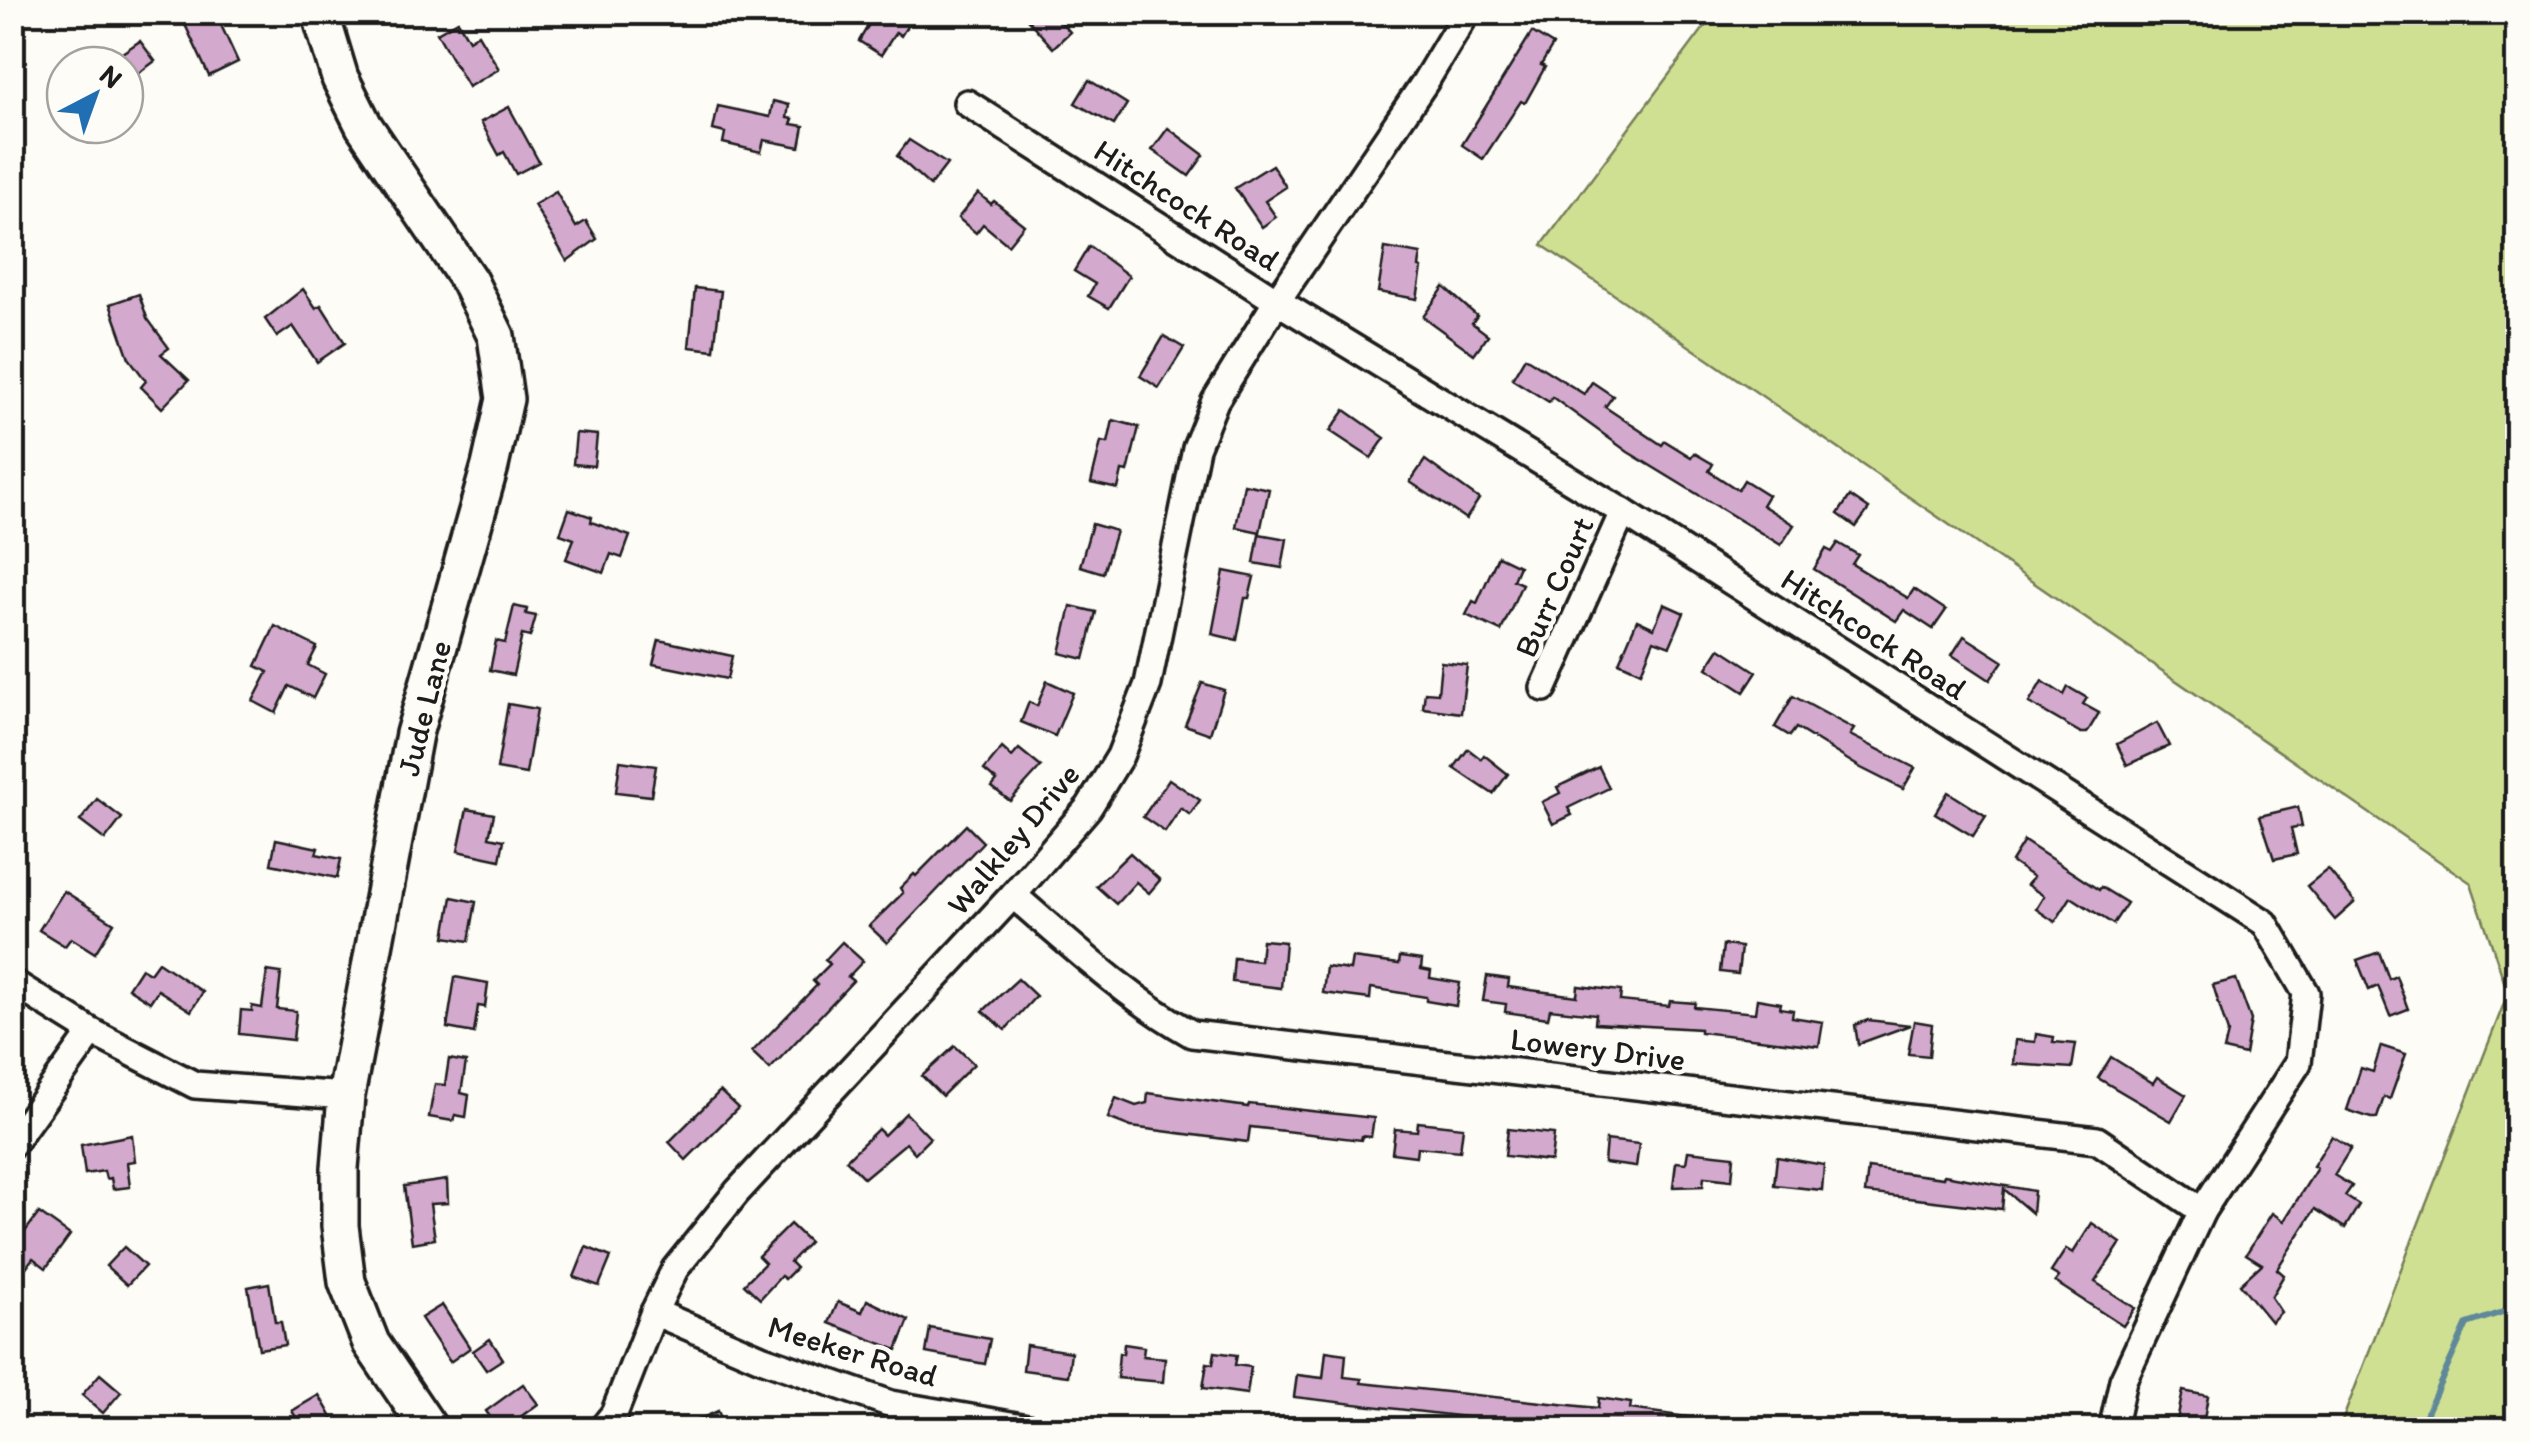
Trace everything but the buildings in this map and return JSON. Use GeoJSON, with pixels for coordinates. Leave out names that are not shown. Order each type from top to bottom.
{"type":"FeatureCollection","features":[{"type":"Feature","properties":{"kind":"street","name":"Jude Lane"},"geometry":{"type":"LineString","coordinates":[[320,12],[340,78],[364,126],[469,281],[496,336],[505,400],[414,734],[346,1096],[340,1168],[340,1226],[347,1282],[372,1343],[430,1430]]}},
{"type":"Feature","properties":{"kind":"street","name":"Walkley Drive"},"geometry":{"type":"LineString","coordinates":[[601,1430],[614,1414],[654,1312],[676,1270],[737,1192],[1089,808],[1120,756],[1148,684],[1196,448],[1215,401],[1276,301],[1467,12]]}},
{"type":"Feature","properties":{"kind":"street","name":"Hitchcock Road"},"geometry":{"type":"LineString","coordinates":[[967,103],[1276,301],[1623,512],[2265,922],[2306,992],[2298,1063],[2202,1211],[2123,1380],[2112,1430]]}},
{"type":"Feature","properties":{"kind":"street","name":"Burr Court"},"geometry":{"type":"LineString","coordinates":[[1544,688],[1623,512]]}},
{"type":"Feature","properties":{"kind":"street","name":"Lowery Drive"},"geometry":{"type":"LineString","coordinates":[[1013,895],[1116,983],[1192,1034],[2097,1140],[2202,1211]]}},
{"type":"Feature","properties":{"kind":"street"},"geometry":{"type":"LineString","coordinates":[[12,982],[92,1032],[195,1085],[346,1096]]}},
{"type":"Feature","properties":{"kind":"street"},"geometry":{"type":"LineString","coordinates":[[12,1144],[92,1032]]}},
{"type":"Feature","properties":{"kind":"street","name":"Meeker Road"},"geometry":{"type":"LineString","coordinates":[[654,1312],[761,1358],[891,1404],[1039,1430]]}},
{"type":"Feature","properties":{"kind":"green space"},"geometry":{"type":"Polygon","coordinates":[[[1715,13],[2517,13],[2517,1429],[2339,1429],[2508,993],[2471,883],[1542,245],[1715,13]]]}},
{"type":"Feature","properties":{"kind":"waterway"},"geometry":{"type":"LineString","coordinates":[[2419,1430],[2467,1324],[2518,1307]]}}]}
